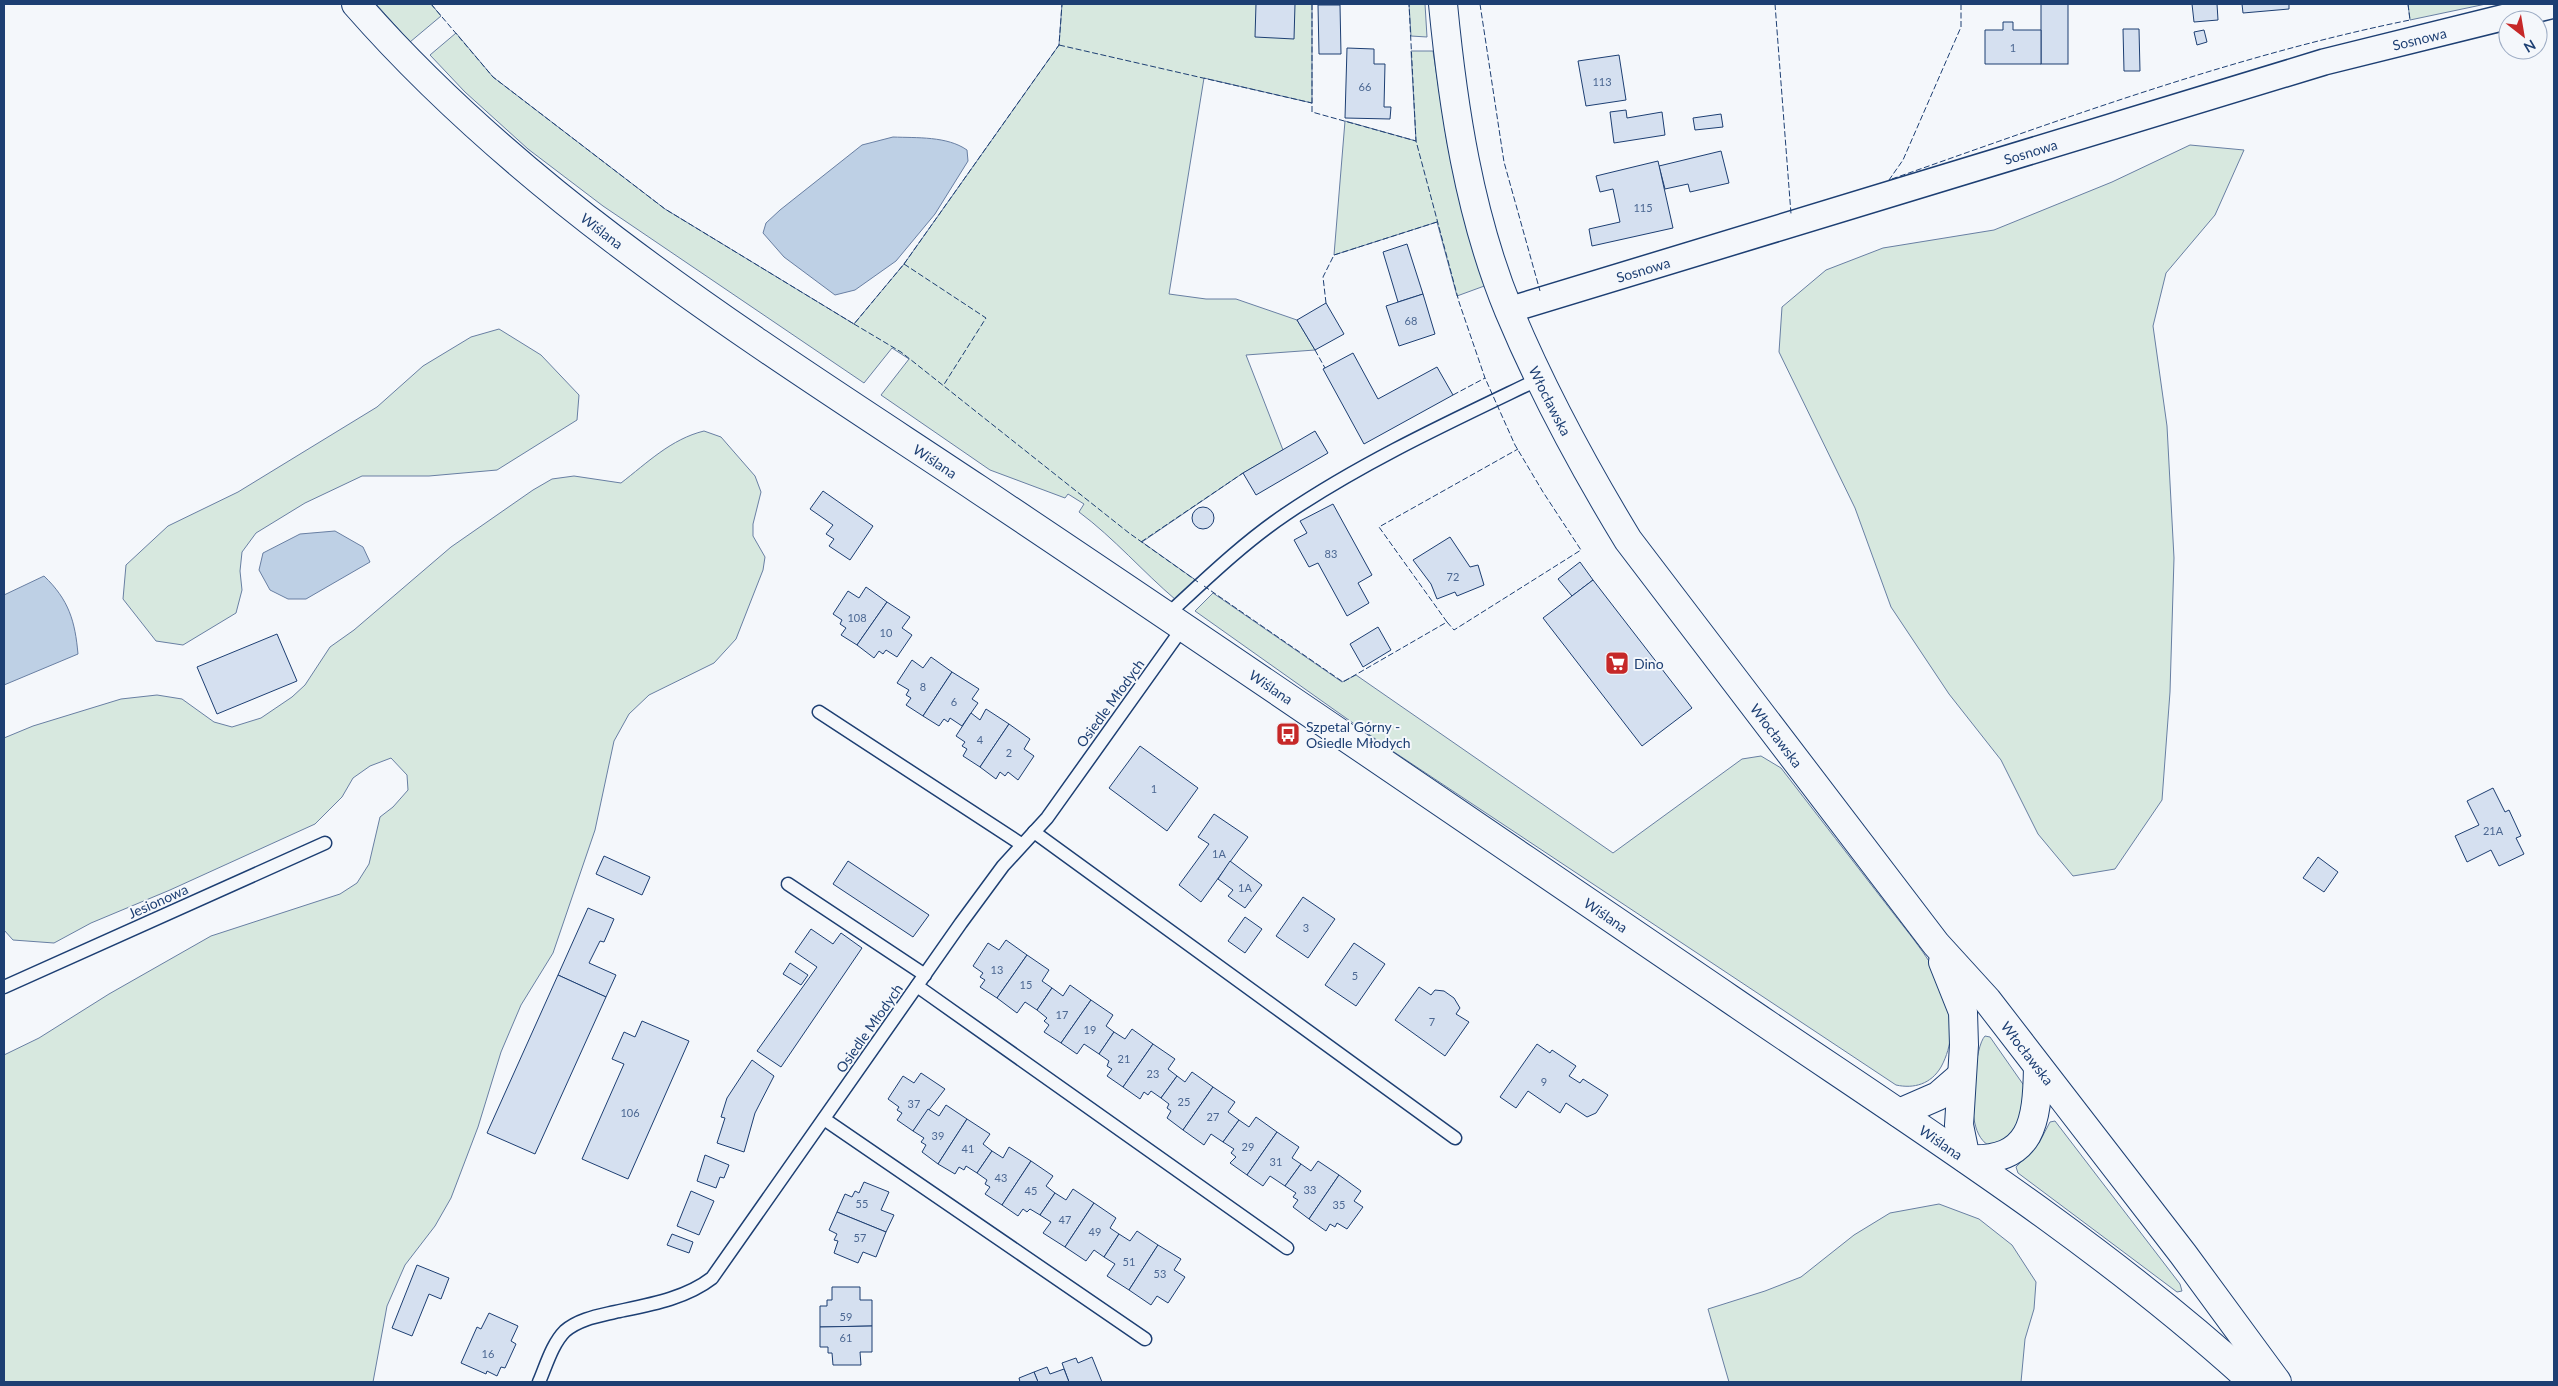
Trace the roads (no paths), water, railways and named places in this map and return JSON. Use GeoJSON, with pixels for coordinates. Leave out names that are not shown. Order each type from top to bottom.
{"type":"FeatureCollection","features":[{"type":"Feature","properties":{"kind":"main road","name":"Wiślana"},"geometry":{"type":"LineString","coordinates":[[356,4],[421,74],[488,137],[640,259],[798,369],[1176,621],[1966,1159],[2153,1295],[2254,1382]]}},
{"type":"Feature","properties":{"kind":"main road","name":"Włocławska"},"geometry":{"type":"LineString","coordinates":[[1443,4],[1448,59],[1460,137],[1476,206],[1509,310],[1572,442],[1628,540],[1936,944],[1987,1000],[2183,1254],[2277,1382]]}},
{"type":"Feature","properties":{"kind":"main road"},"geometry":{"type":"LineString","coordinates":[[1936,944],[1963,1012],[1964,1045],[1960,1076],[1959,1126],[1966,1159],[1993,1158],[2008,1152],[2027,1137],[2036,1112],[2038,1067]]}},
{"type":"Feature","properties":{"kind":"main road"},"geometry":{"type":"LineString","coordinates":[[1899,1113],[1938,1096],[1960,1076]]}},
{"type":"Feature","properties":{"kind":"street","name":"Sosnowa"},"geometry":{"type":"LineString","coordinates":[[1509,310],[2324,62],[2554,5]]}},
{"type":"Feature","properties":{"kind":"lane","name":"Osiedle Młodych"},"geometry":{"type":"LineString","coordinates":[[539,1382],[564,1332],[576,1324],[592,1317],[679,1296],[698,1289],[712,1278],[924,975],[1021,844],[1047,818],[1176,621],[1228,559],[1284,515],[1337,481],[1541,378]]}},
{"type":"Feature","properties":{"kind":"lane"},"geometry":{"type":"LineString","coordinates":[[819,712],[1021,844]]}},
{"type":"Feature","properties":{"kind":"lane"},"geometry":{"type":"LineString","coordinates":[[1034,832],[1455,1138]]}},
{"type":"Feature","properties":{"kind":"lane","name":"Jesionowa"},"geometry":{"type":"LineString","coordinates":[[4,986],[325,844]]}},
{"type":"Feature","properties":{"kind":"lane"},"geometry":{"type":"LineString","coordinates":[[788,884],[924,975]]}},
{"type":"Feature","properties":{"kind":"lane"},"geometry":{"type":"LineString","coordinates":[[917,986],[1287,1248]]}},
{"type":"Feature","properties":{"kind":"lane"},"geometry":{"type":"LineString","coordinates":[[824,1119],[1145,1339]]}},
{"type":"Feature","properties":{"kind":"water"},"geometry":{"type":"Polygon","coordinates":[[[893,137],[950,142],[967,150],[968,161],[935,214],[896,261],[855,290],[835,295],[784,257],[763,233],[766,223],[862,145],[893,137]]]}},
{"type":"Feature","properties":{"kind":"water"},"geometry":{"type":"Polygon","coordinates":[[[335,531],[363,547],[370,562],[306,599],[288,599],[270,590],[259,570],[263,553],[300,534],[335,531]]]}},
{"type":"Feature","properties":{"kind":"water"},"geometry":{"type":"Polygon","coordinates":[[[44,576],[53,585],[65,603],[73,621],[78,654],[4,685],[4,595],[44,576]]]}},
{"type":"Feature","properties":{"kind":"place","name":"Dino"},"geometry":{"type":"Point","coordinates":[1617,663]}},
{"type":"Feature","properties":{"kind":"place","name":"Szpetal Górny - Osiedle Młodych"},"geometry":{"type":"Point","coordinates":[1288,734]}}]}
